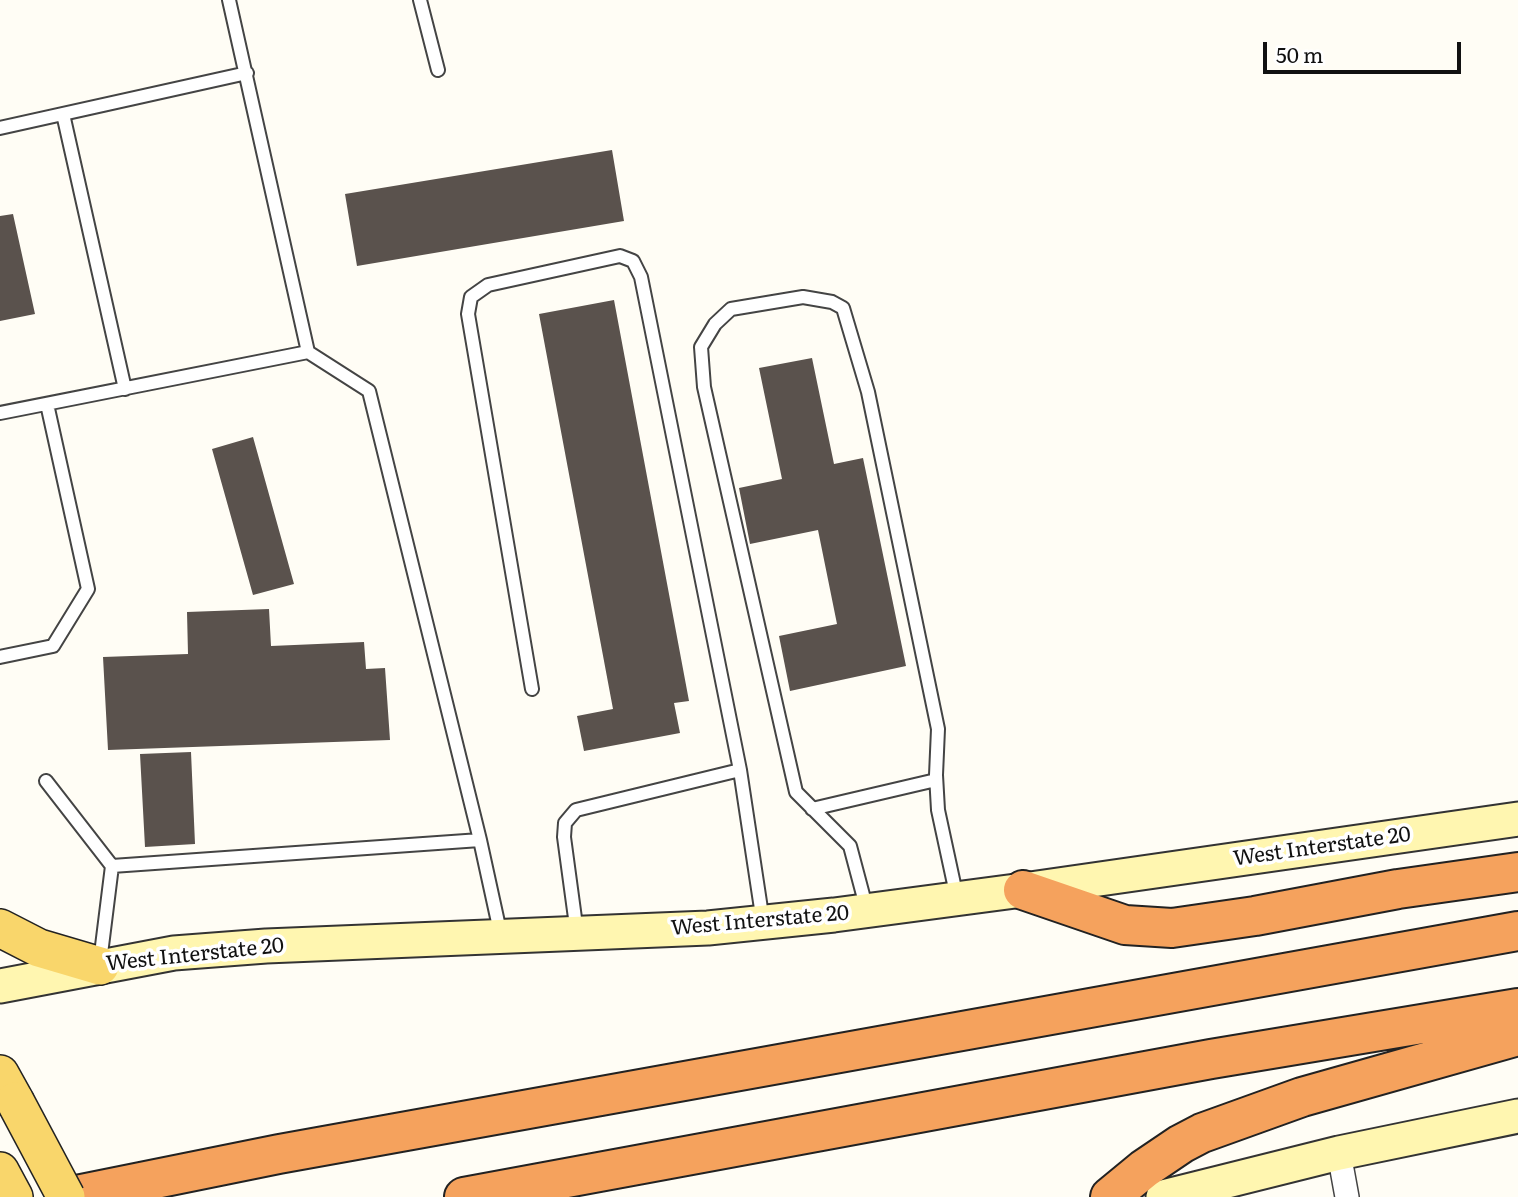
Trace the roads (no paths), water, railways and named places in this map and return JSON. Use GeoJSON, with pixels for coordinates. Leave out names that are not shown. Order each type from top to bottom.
{"type":"FeatureCollection","features":[{"type":"Feature","properties":{"kind":"highway"},"geometry":{"type":"LineString","coordinates":[[1023,890],[1125,925],[1172,928],[1255,916],[1398,889],[1518,872]]}},
{"type":"Feature","properties":{"kind":"highway"},"geometry":{"type":"LineString","coordinates":[[66,1197],[279,1154],[1518,931]]}},
{"type":"Feature","properties":{"kind":"highway"},"geometry":{"type":"LineString","coordinates":[[464,1197],[1197,1062],[1518,1007]]}},
{"type":"Feature","properties":{"kind":"highway"},"geometry":{"type":"LineString","coordinates":[[1110,1197],[1144,1169],[1202,1133],[1302,1097],[1518,1036]]}},
{"type":"Feature","properties":{"kind":"main road","name":"West Interstate 20"},"geometry":{"type":"LineString","coordinates":[[0,986],[174,953],[266,946],[708,928],[867,911],[1518,819]]}},
{"type":"Feature","properties":{"kind":"main road"},"geometry":{"type":"LineString","coordinates":[[0,928],[39,948],[100,965]]}},
{"type":"Feature","properties":{"kind":"main road"},"geometry":{"type":"LineString","coordinates":[[7,1088],[66,1197]]}},
{"type":"Feature","properties":{"kind":"main road"},"geometry":{"type":"LineString","coordinates":[[1163,1197],[1339,1153],[1518,1116]]}},
{"type":"Feature","properties":{"kind":"main road"},"geometry":{"type":"LineString","coordinates":[[0,1171],[14,1197]]}},
{"type":"Feature","properties":{"kind":"street"},"geometry":{"type":"LineString","coordinates":[[1339,1153],[1347,1197]]}},
{"type":"Feature","properties":{"kind":"lane"},"geometry":{"type":"LineString","coordinates":[[229,0],[308,352]]}},
{"type":"Feature","properties":{"kind":"lane"},"geometry":{"type":"LineString","coordinates":[[420,0],[438,70]]}},
{"type":"Feature","properties":{"kind":"lane"},"geometry":{"type":"LineString","coordinates":[[0,128],[247,73]]}},
{"type":"Feature","properties":{"kind":"lane"},"geometry":{"type":"LineString","coordinates":[[63,114],[125,388]]}},
{"type":"Feature","properties":{"kind":"lane"},"geometry":{"type":"LineString","coordinates":[[532,689],[468,314],[471,297],[488,285],[620,256],[633,261],[641,277],[740,770],[763,922]]}},
{"type":"Feature","properties":{"kind":"lane"},"geometry":{"type":"LineString","coordinates":[[867,911],[850,846],[796,792],[704,387],[701,347],[715,324],[731,309],[803,298],[832,302],[843,308],[868,392],[938,729],[938,810],[957,899]]}},
{"type":"Feature","properties":{"kind":"lane"},"geometry":{"type":"LineString","coordinates":[[0,413],[308,352],[369,391],[480,840],[501,936]]}},
{"type":"Feature","properties":{"kind":"lane"},"geometry":{"type":"LineString","coordinates":[[0,657],[53,646],[88,589],[47,404]]}},
{"type":"Feature","properties":{"kind":"lane"},"geometry":{"type":"LineString","coordinates":[[577,933],[564,837],[565,823],[576,810],[740,770]]}},
{"type":"Feature","properties":{"kind":"lane"},"geometry":{"type":"LineString","coordinates":[[812,809],[936,780]]}},
{"type":"Feature","properties":{"kind":"lane"},"geometry":{"type":"LineString","coordinates":[[46,781],[112,866],[100,965]]}},
{"type":"Feature","properties":{"kind":"lane"},"geometry":{"type":"LineString","coordinates":[[112,866],[480,840]]}}]}
